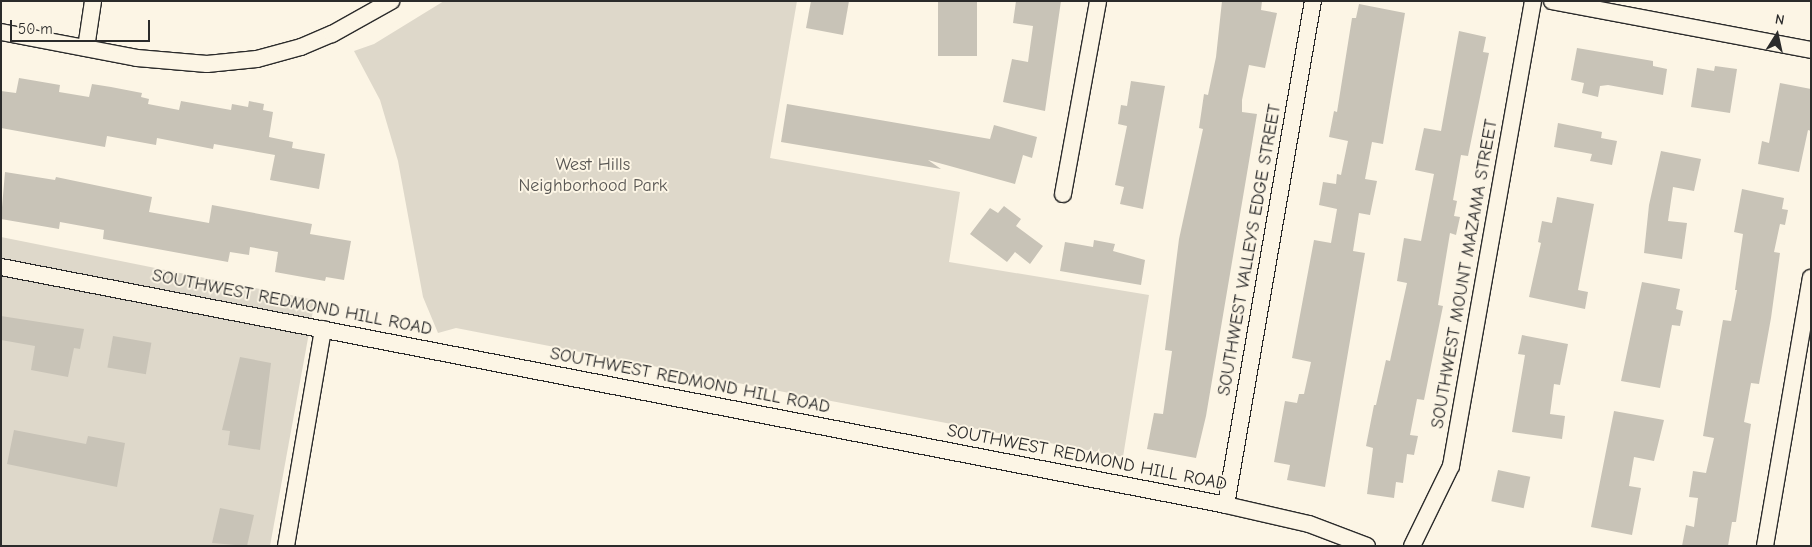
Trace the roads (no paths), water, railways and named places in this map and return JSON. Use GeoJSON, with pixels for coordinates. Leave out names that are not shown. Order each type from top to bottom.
{"type":"FeatureCollection","features":[{"type":"Feature","properties":{"kind":"street"},"geometry":{"type":"LineString","coordinates":[[86,48],[93,1]]}},
{"type":"Feature","properties":{"kind":"street"},"geometry":{"type":"LineString","coordinates":[[1,32],[137,58],[207,64],[256,59],[332,34],[391,1]]}},
{"type":"Feature","properties":{"kind":"street"},"geometry":{"type":"LineString","coordinates":[[1064,194],[1098,1]]}},
{"type":"Feature","properties":{"kind":"street","name":"SOUTHWEST VALLEYS EDGE STREET"},"geometry":{"type":"LineString","coordinates":[[1226,506],[1313,1]]}},
{"type":"Feature","properties":{"kind":"street","name":"SOUTHWEST MOUNT MAZAMA STREET"},"geometry":{"type":"LineString","coordinates":[[1412,546],[1451,466],[1533,1]]}},
{"type":"Feature","properties":{"kind":"street"},"geometry":{"type":"LineString","coordinates":[[1552,1],[1811,50]]}},
{"type":"Feature","properties":{"kind":"street","name":"SOUTHWEST REDMOND HILL ROAD"},"geometry":{"type":"LineString","coordinates":[[1,267],[1226,506],[1309,524],[1367,546]]}},
{"type":"Feature","properties":{"kind":"street"},"geometry":{"type":"LineString","coordinates":[[1765,546],[1811,278]]}},
{"type":"Feature","properties":{"kind":"street"},"geometry":{"type":"LineString","coordinates":[[286,546],[323,329]]}},
{"type":"Feature","properties":{"kind":"park label","name":"West Hills Neighborhood Park"},"geometry":{"type":"Point","coordinates":[593,176]}}]}
